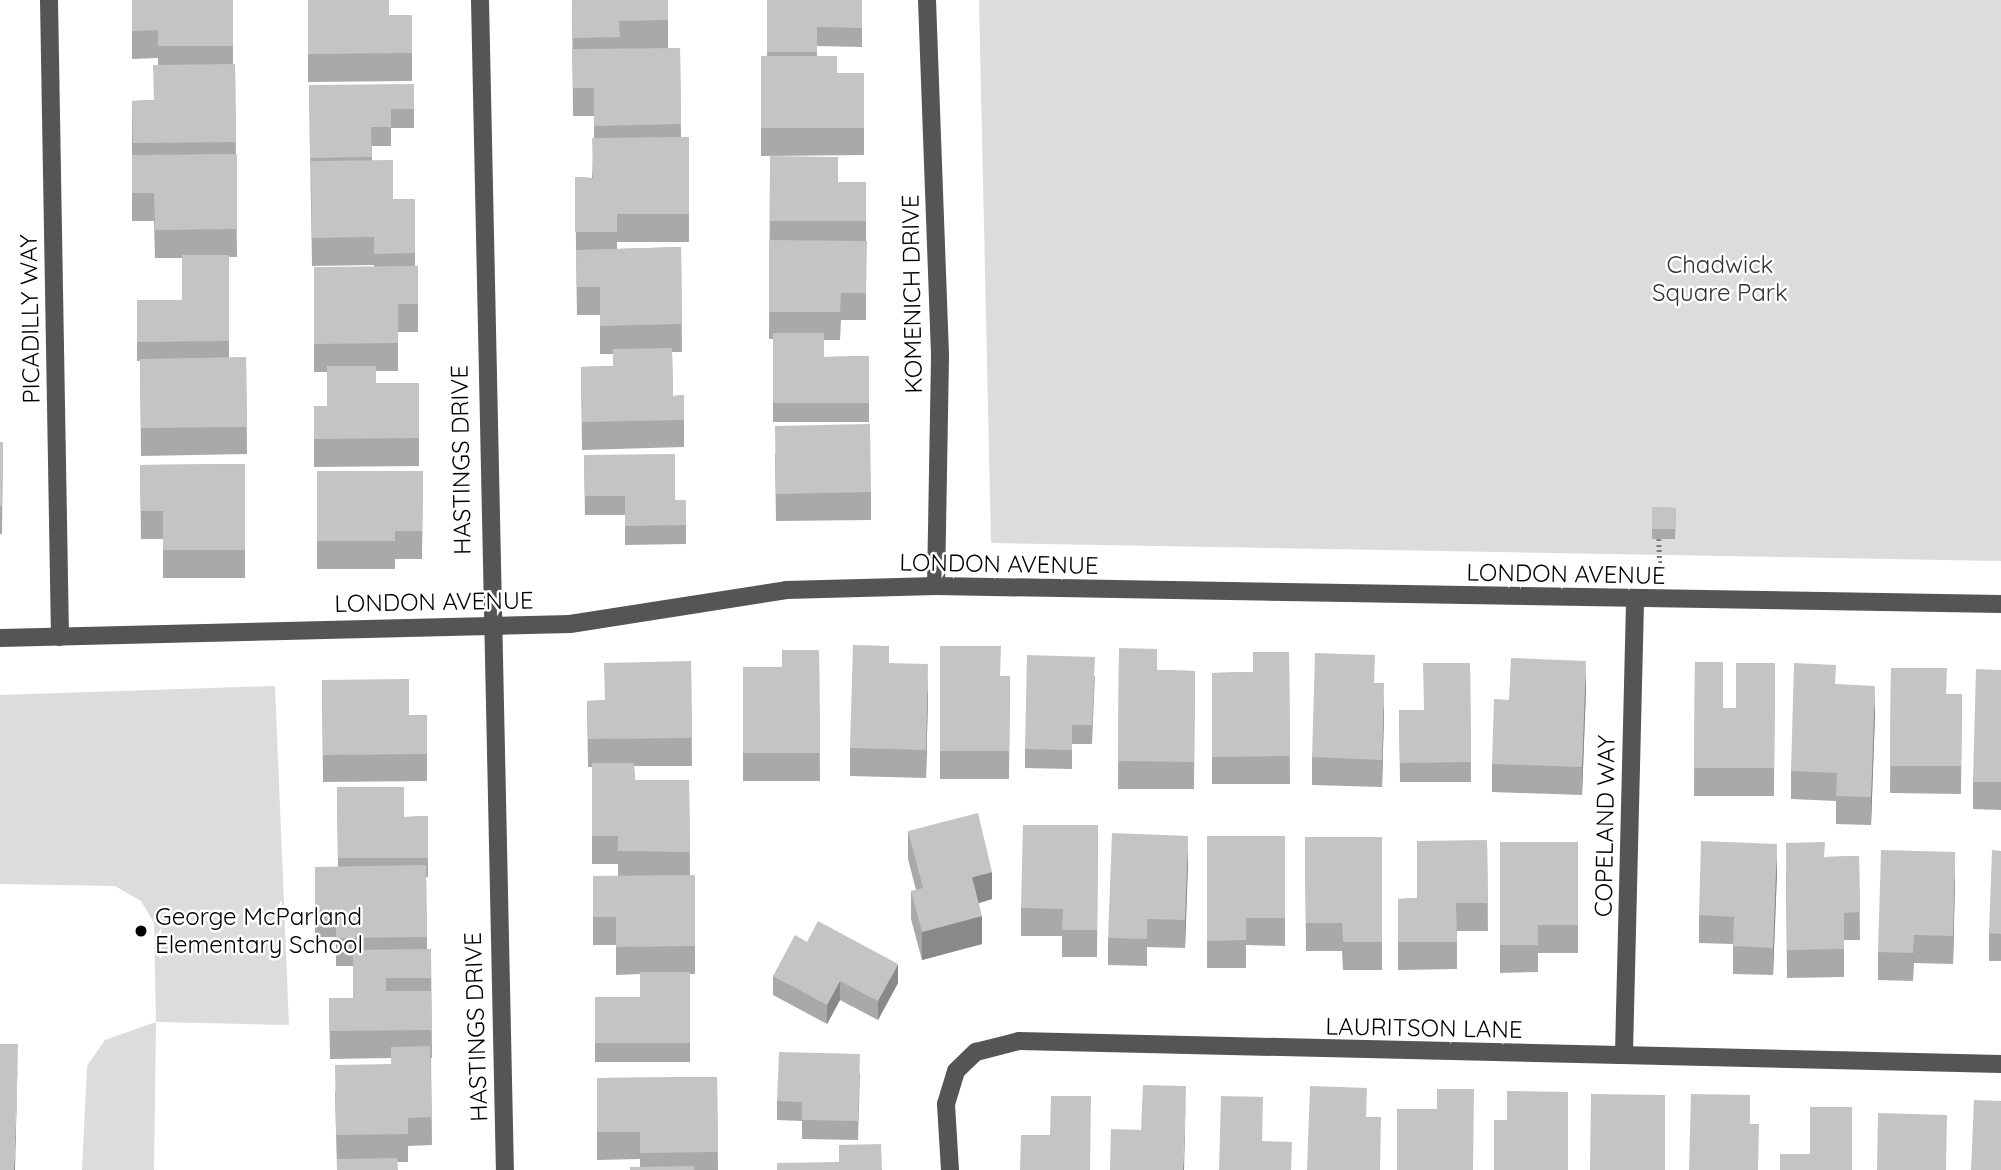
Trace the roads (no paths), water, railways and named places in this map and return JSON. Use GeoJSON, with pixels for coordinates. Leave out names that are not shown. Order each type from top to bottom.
{"type":"FeatureCollection","features":[{"type":"Feature","properties":{"kind":"street","name":"PICADILLY WAY"},"geometry":{"type":"LineString","coordinates":[[49,0],[60,637]]}},
{"type":"Feature","properties":{"kind":"street","name":"HASTINGS DRIVE"},"geometry":{"type":"LineString","coordinates":[[480,0],[489,624],[505,1170]]}},
{"type":"Feature","properties":{"kind":"street","name":"KOMENICH DRIVE"},"geometry":{"type":"LineString","coordinates":[[927,0],[940,357],[936,586]]}},
{"type":"Feature","properties":{"kind":"street","name":"LONDON AVENUE"},"geometry":{"type":"LineString","coordinates":[[0,638],[570,624],[786,590],[936,586],[1635,600],[2001,604]]}},
{"type":"Feature","properties":{"kind":"street","name":"COPELAND WAY"},"geometry":{"type":"LineString","coordinates":[[1624,1053],[1635,600]]}},
{"type":"Feature","properties":{"kind":"street","name":"LAURITSON LANE"},"geometry":{"type":"LineString","coordinates":[[950,1170],[946,1104],[957,1071],[991,1045],[1624,1053],[2001,1064]]}},
{"type":"Feature","properties":{"kind":"place","name":"George McParland Elementary School"},"geometry":{"type":"Point","coordinates":[141,931]}},
{"type":"Feature","properties":{"kind":"park label","name":"Chadwick Square Park"},"geometry":{"type":"Point","coordinates":[1720,279]}}]}
